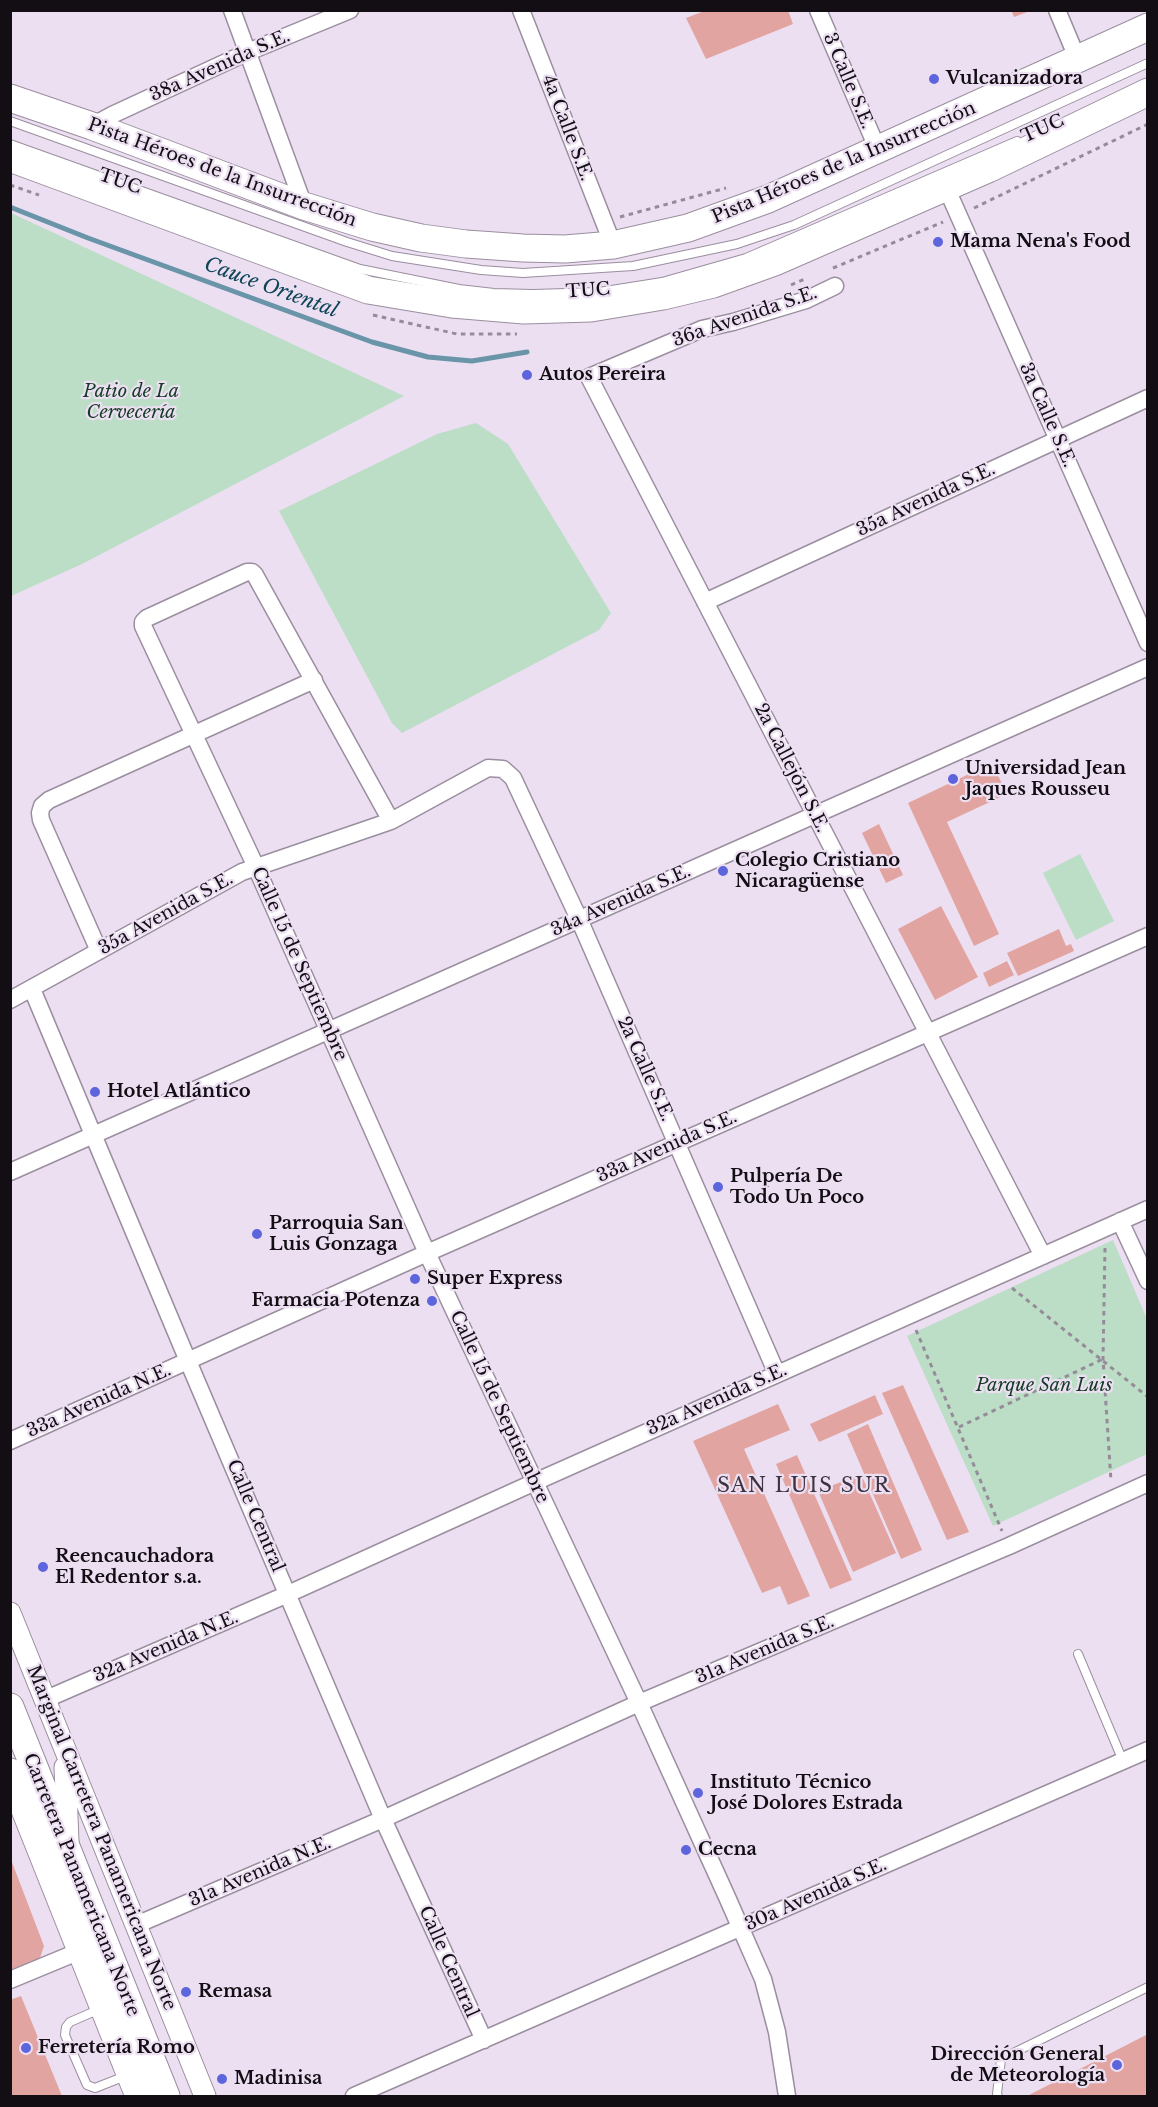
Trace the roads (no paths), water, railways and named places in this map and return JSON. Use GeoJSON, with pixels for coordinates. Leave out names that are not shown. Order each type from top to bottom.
{"type":"FeatureCollection","features":[{"type":"Feature","properties":{"kind":"main road","name":"Pista Héroes de la Insurrección"},"geometry":{"type":"LineString","coordinates":[[10,98],[92,126],[304,207],[372,227],[421,238],[523,248],[565,249],[613,245],[688,228],[768,199],[1148,27]]}},
{"type":"Feature","properties":{"kind":"main road"},"geometry":{"type":"LineString","coordinates":[[10,158],[368,290],[452,304],[524,310],[591,308],[663,296],[713,284],[777,261],[946,187],[1148,92]]}},
{"type":"Feature","properties":{"kind":"main road","name":"Carretera Panamericana Norte"},"geometry":{"type":"LineString","coordinates":[[10,1707],[166,2097]]}},
{"type":"Feature","properties":{"kind":"main road","name":"Carretera Panamericana Norte"},"geometry":{"type":"LineString","coordinates":[[10,1772],[135,2085]]}},
{"type":"Feature","properties":{"kind":"street"},"geometry":{"type":"LineString","coordinates":[[232,10],[304,207]]}},
{"type":"Feature","properties":{"kind":"street","name":"38a Avenida S.E."},"geometry":{"type":"LineString","coordinates":[[92,126],[248,52],[350,10]]}},
{"type":"Feature","properties":{"kind":"street","name":"4a Calle S.E."},"geometry":{"type":"LineString","coordinates":[[521,10],[613,245]]}},
{"type":"Feature","properties":{"kind":"street","name":"3 Calle S.E."},"geometry":{"type":"LineString","coordinates":[[818,10],[878,150]]}},
{"type":"Feature","properties":{"kind":"street"},"geometry":{"type":"LineString","coordinates":[[1057,10],[1078,60]]}},
{"type":"Feature","properties":{"kind":"street","name":"3a Calle S.E."},"geometry":{"type":"LineString","coordinates":[[946,187],[1148,643]]}},
{"type":"Feature","properties":{"kind":"street","name":"36a Avenida S.E."},"geometry":{"type":"LineString","coordinates":[[589,377],[702,329],[806,300],[835,286]]}},
{"type":"Feature","properties":{"kind":"street","name":"2a Callejón S.E."},"geometry":{"type":"LineString","coordinates":[[589,377],[1043,1256]]}},
{"type":"Feature","properties":{"kind":"street","name":"35a Avenida S.E."},"geometry":{"type":"LineString","coordinates":[[705,602],[1148,398]]}},
{"type":"Feature","properties":{"kind":"street","name":"Calle 15 de Septiembre"},"geometry":{"type":"LineString","coordinates":[[314,680],[252,572],[247,572],[147,618],[143,622],[256,867],[427,1253],[639,1703],[763,1979],[775,2021],[787,2097]]}},
{"type":"Feature","properties":{"kind":"street","name":"34a Avenida S.E."},"geometry":{"type":"LineString","coordinates":[[10,1172],[1148,667]]}},
{"type":"Feature","properties":{"kind":"street"},"geometry":{"type":"LineString","coordinates":[[99,951],[41,820],[42,806],[48,800],[314,680],[391,821]]}},
{"type":"Feature","properties":{"kind":"street","name":"35a Avenida S.E."},"geometry":{"type":"LineString","coordinates":[[10,1000],[242,872],[391,821],[488,768],[503,769]]}},
{"type":"Feature","properties":{"kind":"street","name":"2a Calle S.E."},"geometry":{"type":"LineString","coordinates":[[503,769],[513,778],[579,919],[777,1374]]}},
{"type":"Feature","properties":{"kind":"street","name":"33a Avenida S.E."},"geometry":{"type":"LineString","coordinates":[[188,1361],[427,1253],[1148,936]]}},
{"type":"Feature","properties":{"kind":"street","name":"Calle Central"},"geometry":{"type":"LineString","coordinates":[[32,989],[383,1819],[484,2040]]}},
{"type":"Feature","properties":{"kind":"street","name":"32a Avenida S.E."},"geometry":{"type":"LineString","coordinates":[[288,1594],[1148,1209]]}},
{"type":"Feature","properties":{"kind":"street"},"geometry":{"type":"LineString","coordinates":[[1113,1224],[1148,1281]]}},
{"type":"Feature","properties":{"kind":"street","name":"33a Avenida N.E."},"geometry":{"type":"LineString","coordinates":[[10,1442],[188,1361]]}},
{"type":"Feature","properties":{"kind":"street","name":"31a Avenida S.E."},"geometry":{"type":"LineString","coordinates":[[383,1819],[639,1703],[1008,1546],[1148,1483]]}},
{"type":"Feature","properties":{"kind":"street","name":"32a Avenida N.E."},"geometry":{"type":"LineString","coordinates":[[44,1700],[288,1594]]}},
{"type":"Feature","properties":{"kind":"street","name":"Marginal Carretera Panamericana Norte"},"geometry":{"type":"LineString","coordinates":[[10,1613],[205,2097]]}},
{"type":"Feature","properties":{"kind":"street","name":"30a Avenida S.E."},"geometry":{"type":"LineString","coordinates":[[354,2097],[1148,1750]]}},
{"type":"Feature","properties":{"kind":"street"},"geometry":{"type":"LineString","coordinates":[[65,1752],[68,1854]]}},
{"type":"Feature","properties":{"kind":"street","name":"31a Avenida N.E."},"geometry":{"type":"LineString","coordinates":[[136,1925],[383,1819]]}},
{"type":"Feature","properties":{"kind":"street"},"geometry":{"type":"LineString","coordinates":[[10,1980],[80,1951]]}},
{"type":"Feature","properties":{"kind":"lane","name":"TUC"},"geometry":{"type":"LineString","coordinates":[[10,121],[392,256],[442,265],[523,273],[633,266],[737,244],[794,225],[1148,63]]}},
{"type":"Feature","properties":{"kind":"lane","name":"TUC"},"geometry":{"type":"LineString","coordinates":[[10,144],[360,269],[459,289],[533,294],[598,292],[663,282],[735,261],[808,232],[1024,137]]}},
{"type":"Feature","properties":{"kind":"lane"},"geometry":{"type":"LineString","coordinates":[[1078,1654],[1123,1761]]}},
{"type":"Feature","properties":{"kind":"lane"},"geometry":{"type":"LineString","coordinates":[[998,2097],[1001,2060],[1148,1987]]}},
{"type":"Feature","properties":{"kind":"lane"},"geometry":{"type":"LineString","coordinates":[[103,2008],[70,2022],[66,2027],[65,2035],[87,2085],[95,2088],[135,2085]]}},
{"type":"Feature","properties":{"kind":"waterway","name":"Cauce Oriental"},"geometry":{"type":"LineString","coordinates":[[10,207],[372,342],[428,357],[472,361],[527,352]]}},
{"type":"Feature","properties":{"kind":"place","name":"Vulcanizadora"},"geometry":{"type":"Point","coordinates":[934,79]}},
{"type":"Feature","properties":{"kind":"place","name":"Mama Nena's Food"},"geometry":{"type":"Point","coordinates":[938,242]}},
{"type":"Feature","properties":{"kind":"place","name":"Autos Pereira"},"geometry":{"type":"Point","coordinates":[527,375]}},
{"type":"Feature","properties":{"kind":"place","name":"Universidad Jean Jaques Rousseu"},"geometry":{"type":"Point","coordinates":[953,779]}},
{"type":"Feature","properties":{"kind":"place","name":"Colegio Cristiano Nicaragüense"},"geometry":{"type":"Point","coordinates":[723,871]}},
{"type":"Feature","properties":{"kind":"place","name":"Hotel Atlántico"},"geometry":{"type":"Point","coordinates":[95,1092]}},
{"type":"Feature","properties":{"kind":"place","name":"Pulpería De Todo Un Poco"},"geometry":{"type":"Point","coordinates":[718,1187]}},
{"type":"Feature","properties":{"kind":"place","name":"Parroquia San Luis Gonzaga"},"geometry":{"type":"Point","coordinates":[257,1234]}},
{"type":"Feature","properties":{"kind":"place","name":"Super Express"},"geometry":{"type":"Point","coordinates":[415,1279]}},
{"type":"Feature","properties":{"kind":"place","name":"Farmacia Potenza"},"geometry":{"type":"Point","coordinates":[432,1301]}},
{"type":"Feature","properties":{"kind":"place","name":"Reencauchadora El Redentor s.a."},"geometry":{"type":"Point","coordinates":[43,1567]}},
{"type":"Feature","properties":{"kind":"place","name":"Instituto Técnico José Dolores Estrada"},"geometry":{"type":"Point","coordinates":[698,1793]}},
{"type":"Feature","properties":{"kind":"place","name":"Cecna"},"geometry":{"type":"Point","coordinates":[686,1850]}},
{"type":"Feature","properties":{"kind":"place","name":"Remasa"},"geometry":{"type":"Point","coordinates":[186,1992]}},
{"type":"Feature","properties":{"kind":"place","name":"Ferretería Romo"},"geometry":{"type":"Point","coordinates":[26,2048]}},
{"type":"Feature","properties":{"kind":"place","name":"Dirección General de Meteorología"},"geometry":{"type":"Point","coordinates":[1117,2065]}},
{"type":"Feature","properties":{"kind":"place","name":"Madinisa"},"geometry":{"type":"Point","coordinates":[222,2079]}},
{"type":"Feature","properties":{"kind":"district","name":"SAN LUIS SUR"},"geometry":{"type":"Point","coordinates":[804,1486]}},
{"type":"Feature","properties":{"kind":"park label","name":"Patio de La Cervecería"},"geometry":{"type":"Point","coordinates":[131,402]}},
{"type":"Feature","properties":{"kind":"park label","name":"Parque San Luis"},"geometry":{"type":"Point","coordinates":[1044,1386]}}]}
